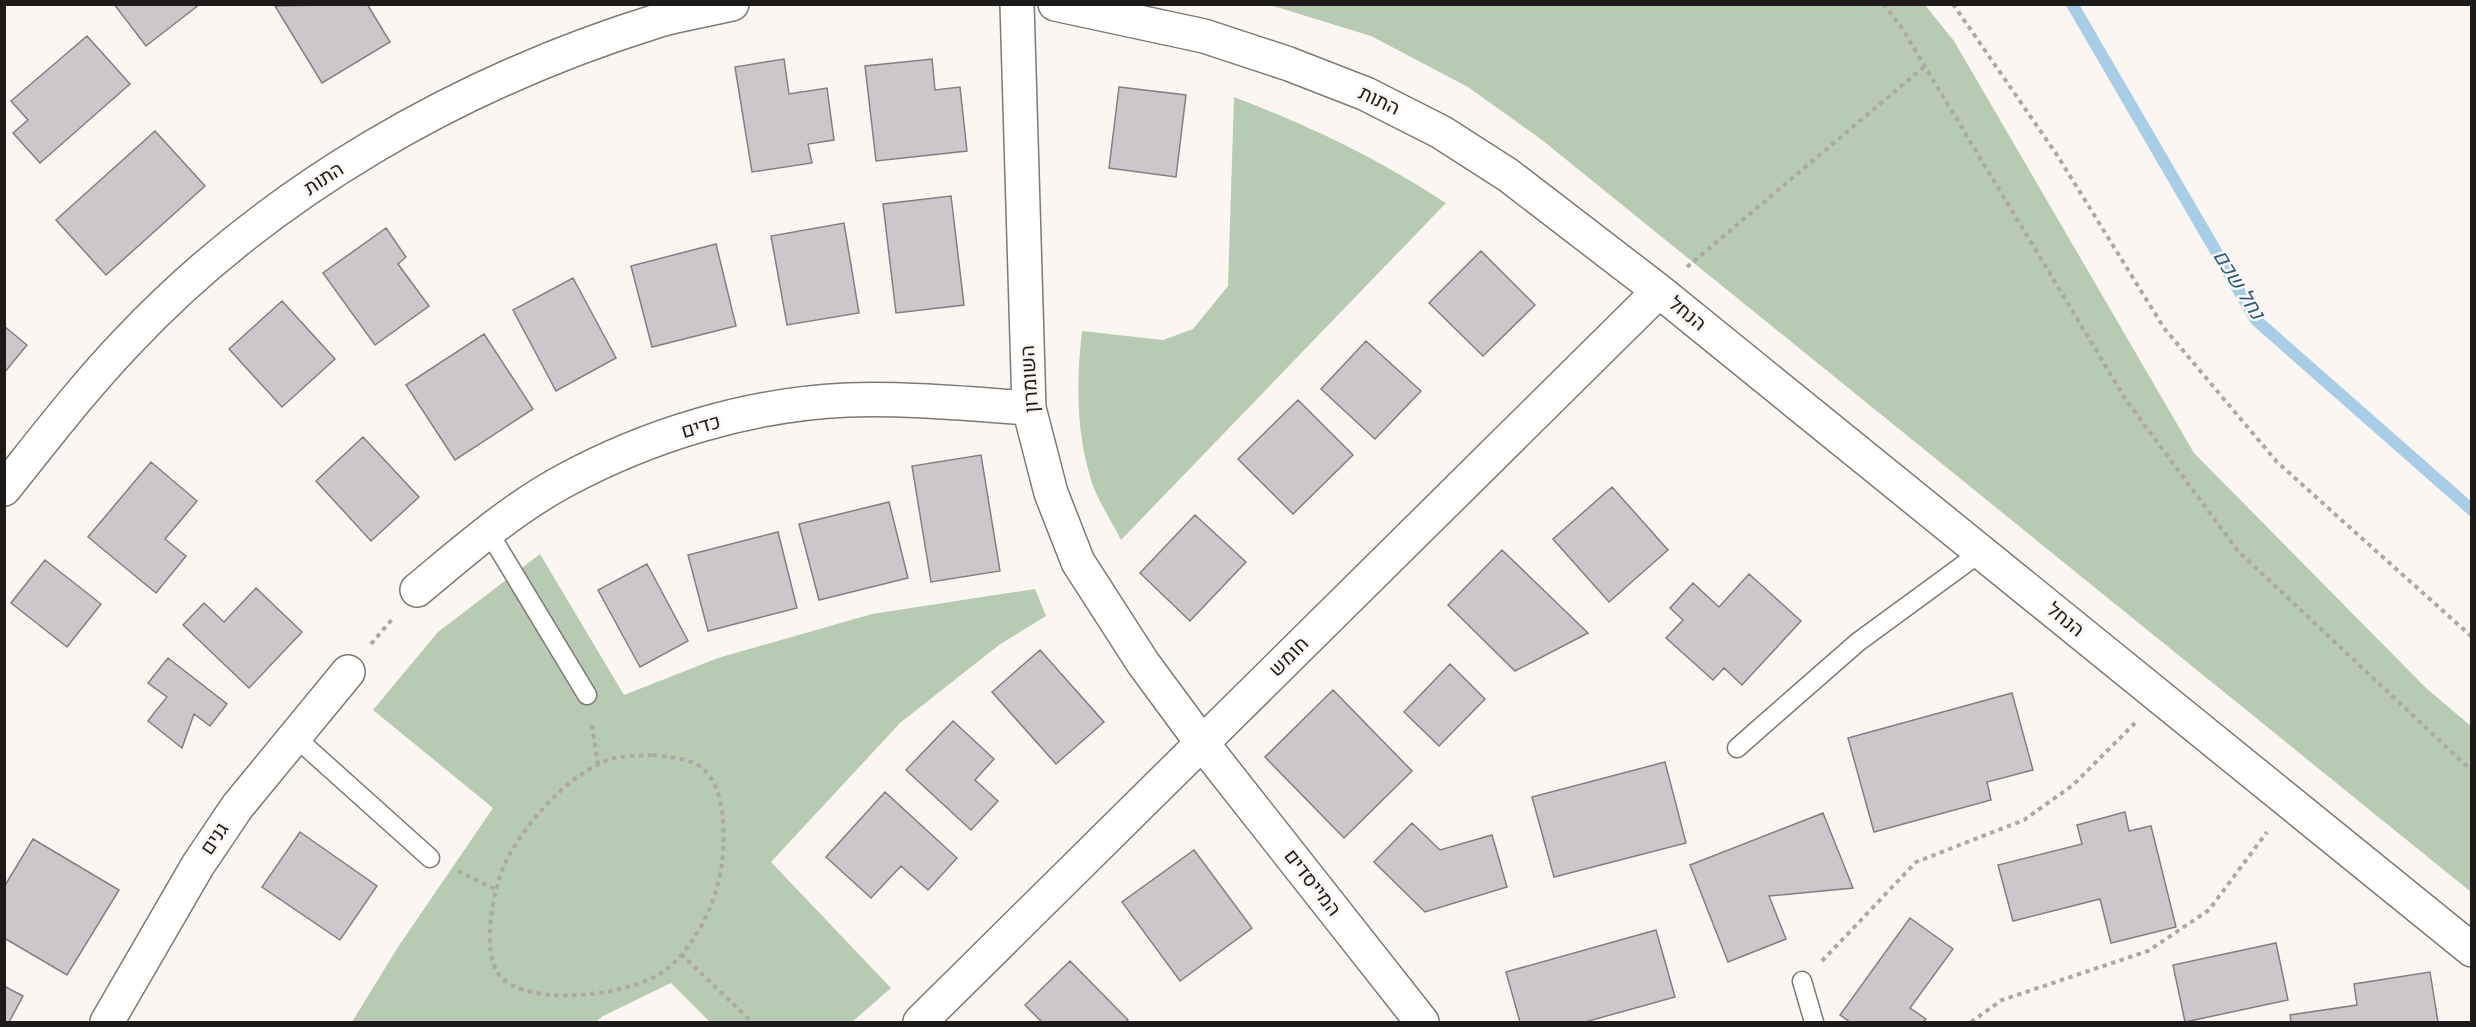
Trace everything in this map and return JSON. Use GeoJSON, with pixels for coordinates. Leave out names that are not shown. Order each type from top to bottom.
{"type":"FeatureCollection","features":[{"type":"Feature","properties":{"kind":"street","name":"התות"},"geometry":{"type":"LineString","coordinates":[[4,489],[127,342],[254,227],[327,176],[412,124],[569,52],[659,21],[732,4]]}},
{"type":"Feature","properties":{"kind":"street","name":"השומרון"},"geometry":{"type":"LineString","coordinates":[[1017,4],[1029,408],[1051,493],[1078,562],[1143,663],[1202,743]]}},
{"type":"Feature","properties":{"kind":"street","name":"התות"},"geometry":{"type":"LineString","coordinates":[[1055,4],[1204,36],[1289,64],[1366,94],[1441,132],[1508,175],[1659,291]]}},
{"type":"Feature","properties":{"kind":"street","name":"הנחל"},"geometry":{"type":"LineString","coordinates":[[1659,291],[2472,950]]}},
{"type":"Feature","properties":{"kind":"street","name":"חומש"},"geometry":{"type":"LineString","coordinates":[[920,1023],[1659,291]]}},
{"type":"Feature","properties":{"kind":"street","name":"כדים"},"geometry":{"type":"LineString","coordinates":[[417,590],[488,531],[561,482],[630,450],[705,424],[776,408],[847,400],[928,401],[1029,408]]}},
{"type":"Feature","properties":{"kind":"street","name":"גנים"},"geometry":{"type":"LineString","coordinates":[[107,1023],[198,865],[237,807],[348,672]]}},
{"type":"Feature","properties":{"kind":"street","name":"המייסדים"},"geometry":{"type":"LineString","coordinates":[[1202,743],[1422,1023]]}},
{"type":"Feature","properties":{"kind":"lane"},"geometry":{"type":"LineString","coordinates":[[488,531],[587,694]]}},
{"type":"Feature","properties":{"kind":"lane"},"geometry":{"type":"LineString","coordinates":[[1737,748],[1858,642],[1981,552]]}},
{"type":"Feature","properties":{"kind":"lane"},"geometry":{"type":"LineString","coordinates":[[294,736],[430,858]]}},
{"type":"Feature","properties":{"kind":"lane"},"geometry":{"type":"LineString","coordinates":[[1802,981],[1814,1023]]}},
{"type":"Feature","properties":{"kind":"path"},"geometry":{"type":"LineString","coordinates":[[1883,4],[1900,25],[2126,400],[2238,551],[2472,771]]}},
{"type":"Feature","properties":{"kind":"path"},"geometry":{"type":"LineString","coordinates":[[1953,4],[2057,155],[2164,328],[2277,462],[2472,637]]}},
{"type":"Feature","properties":{"kind":"path"},"geometry":{"type":"LineString","coordinates":[[1659,291],[1925,66]]}},
{"type":"Feature","properties":{"kind":"path"},"geometry":{"type":"LineString","coordinates":[[348,672],[417,590]]}},
{"type":"Feature","properties":{"kind":"path"},"geometry":{"type":"LineString","coordinates":[[587,694],[598,765]]}},
{"type":"Feature","properties":{"kind":"path"},"geometry":{"type":"LineString","coordinates":[[1802,981],[1916,862],[2024,820],[2073,785],[2160,697]]}},
{"type":"Feature","properties":{"kind":"path"},"geometry":{"type":"LineString","coordinates":[[653,755],[680,759],[701,766],[713,780],[721,804],[725,842],[720,884],[702,924],[674,963],[643,982],[598,995],[551,995],[521,989],[500,977],[489,944],[495,889],[510,853],[538,813],[575,779],[598,765],[610,759],[653,755]]}},
{"type":"Feature","properties":{"kind":"path"},"geometry":{"type":"LineString","coordinates":[[1971,1023],[2002,1000],[2148,951],[2209,910],[2289,802]]}},
{"type":"Feature","properties":{"kind":"path"},"geometry":{"type":"LineString","coordinates":[[430,858],[495,889]]}},
{"type":"Feature","properties":{"kind":"path"},"geometry":{"type":"LineString","coordinates":[[681,954],[752,1023]]}},
{"type":"Feature","properties":{"kind":"green space"},"geometry":{"type":"Polygon","coordinates":[[[1270,5],[1925,5],[1954,41],[2194,453],[2426,688],[2471,726],[2471,892],[1542,140],[1468,87],[1371,36],[1270,5]]]}},
{"type":"Feature","properties":{"kind":"green space"},"geometry":{"type":"Polygon","coordinates":[[[1234,97],[1343,144],[1394,171],[1446,203],[1121,540],[1093,486],[1083,448],[1078,390],[1082,331],[1163,340],[1193,329],[1228,286],[1234,97]]]}},
{"type":"Feature","properties":{"kind":"green space"},"geometry":{"type":"Polygon","coordinates":[[[540,554],[624,695],[718,658],[872,614],[1035,589],[1046,616],[999,645],[900,723],[771,862],[891,988],[852,1022],[710,1022],[671,983],[603,1016],[596,1022],[352,1022],[398,947],[493,808],[373,710],[438,632],[540,554]]]}},
{"type":"Feature","properties":{"kind":"building"},"geometry":{"type":"Polygon","coordinates":[[[114,4],[200,4],[146,46],[114,4]]]}},
{"type":"Feature","properties":{"kind":"building"},"geometry":{"type":"Polygon","coordinates":[[[367,4],[390,42],[322,83],[275,6],[367,4]]]}},
{"type":"Feature","properties":{"kind":"building"},"geometry":{"type":"Polygon","coordinates":[[[87,36],[130,84],[40,163],[13,133],[28,120],[11,101],[87,36]]]}},
{"type":"Feature","properties":{"kind":"building"},"geometry":{"type":"Polygon","coordinates":[[[784,59],[789,94],[827,88],[834,140],[808,144],[812,163],[752,172],[735,67],[784,59]]]}},
{"type":"Feature","properties":{"kind":"building"},"geometry":{"type":"Polygon","coordinates":[[[932,59],[935,90],[960,87],[967,151],[876,161],[865,66],[932,59]]]}},
{"type":"Feature","properties":{"kind":"building"},"geometry":{"type":"Polygon","coordinates":[[[1119,87],[1186,95],[1176,177],[1109,168],[1119,87]]]}},
{"type":"Feature","properties":{"kind":"building"},"geometry":{"type":"Polygon","coordinates":[[[155,131],[205,186],[106,275],[56,220],[155,131]]]}},
{"type":"Feature","properties":{"kind":"building"},"geometry":{"type":"Polygon","coordinates":[[[951,196],[964,305],[896,313],[883,204],[951,196]]]}},
{"type":"Feature","properties":{"kind":"building"},"geometry":{"type":"Polygon","coordinates":[[[844,223],[859,313],[787,325],[771,236],[844,223]]]}},
{"type":"Feature","properties":{"kind":"building"},"geometry":{"type":"Polygon","coordinates":[[[386,228],[406,257],[398,264],[429,306],[375,345],[323,273],[386,228]]]}},
{"type":"Feature","properties":{"kind":"building"},"geometry":{"type":"Polygon","coordinates":[[[716,244],[736,326],[652,347],[631,266],[716,244]]]}},
{"type":"Feature","properties":{"kind":"building"},"geometry":{"type":"Polygon","coordinates":[[[1481,251],[1535,305],[1483,356],[1429,303],[1481,251]]]}},
{"type":"Feature","properties":{"kind":"building"},"geometry":{"type":"Polygon","coordinates":[[[573,278],[616,358],[556,391],[513,310],[573,278]]]}},
{"type":"Feature","properties":{"kind":"building"},"geometry":{"type":"Polygon","coordinates":[[[282,301],[335,359],[282,407],[229,349],[282,301]]]}},
{"type":"Feature","properties":{"kind":"building"},"geometry":{"type":"Polygon","coordinates":[[[4,326],[27,345],[4,373],[4,326]]]}},
{"type":"Feature","properties":{"kind":"building"},"geometry":{"type":"Polygon","coordinates":[[[484,334],[533,409],[455,460],[406,385],[484,334]]]}},
{"type":"Feature","properties":{"kind":"building"},"geometry":{"type":"Polygon","coordinates":[[[1366,341],[1421,391],[1375,439],[1321,389],[1366,341]]]}},
{"type":"Feature","properties":{"kind":"building"},"geometry":{"type":"Polygon","coordinates":[[[1298,400],[1353,455],[1293,514],[1238,459],[1298,400]]]}},
{"type":"Feature","properties":{"kind":"building"},"geometry":{"type":"Polygon","coordinates":[[[363,437],[419,497],[371,541],[316,481],[363,437]]]}},
{"type":"Feature","properties":{"kind":"building"},"geometry":{"type":"Polygon","coordinates":[[[981,455],[1000,571],[931,582],[912,466],[981,455]]]}},
{"type":"Feature","properties":{"kind":"building"},"geometry":{"type":"Polygon","coordinates":[[[151,462],[197,501],[165,539],[186,556],[156,593],[88,537],[151,462]]]}},
{"type":"Feature","properties":{"kind":"building"},"geometry":{"type":"Polygon","coordinates":[[[1612,487],[1668,550],[1609,602],[1553,539],[1612,487]]]}},
{"type":"Feature","properties":{"kind":"building"},"geometry":{"type":"Polygon","coordinates":[[[889,502],[908,578],[819,600],[799,524],[889,502]]]}},
{"type":"Feature","properties":{"kind":"building"},"geometry":{"type":"Polygon","coordinates":[[[1195,515],[1246,562],[1190,621],[1140,573],[1195,515]]]}},
{"type":"Feature","properties":{"kind":"building"},"geometry":{"type":"Polygon","coordinates":[[[778,532],[797,608],[708,631],[688,555],[778,532]]]}},
{"type":"Feature","properties":{"kind":"building"},"geometry":{"type":"Polygon","coordinates":[[[1502,550],[1588,633],[1515,671],[1448,605],[1502,550]]]}},
{"type":"Feature","properties":{"kind":"building"},"geometry":{"type":"Polygon","coordinates":[[[45,560],[101,604],[67,647],[11,603],[45,560]]]}},
{"type":"Feature","properties":{"kind":"building"},"geometry":{"type":"Polygon","coordinates":[[[647,564],[688,641],[640,667],[598,590],[647,564]]]}},
{"type":"Feature","properties":{"kind":"building"},"geometry":{"type":"Polygon","coordinates":[[[1749,574],[1801,621],[1742,685],[1724,668],[1713,680],[1666,638],[1683,620],[1670,608],[1693,583],[1719,607],[1749,574]]]}},
{"type":"Feature","properties":{"kind":"building"},"geometry":{"type":"Polygon","coordinates":[[[256,588],[302,632],[249,688],[183,625],[204,603],[224,622],[256,588]]]}},
{"type":"Feature","properties":{"kind":"building"},"geometry":{"type":"Polygon","coordinates":[[[1040,650],[1104,722],[1056,764],[992,692],[1040,650]]]}},
{"type":"Feature","properties":{"kind":"building"},"geometry":{"type":"Polygon","coordinates":[[[168,658],[227,704],[210,726],[194,714],[182,748],[148,721],[167,697],[148,683],[168,658]]]}},
{"type":"Feature","properties":{"kind":"building"},"geometry":{"type":"Polygon","coordinates":[[[1450,664],[1485,699],[1439,746],[1404,712],[1450,664]]]}},
{"type":"Feature","properties":{"kind":"building"},"geometry":{"type":"Polygon","coordinates":[[[1333,690],[1412,771],[1344,838],[1265,757],[1333,690]]]}},
{"type":"Feature","properties":{"kind":"building"},"geometry":{"type":"Polygon","coordinates":[[[2012,693],[2033,770],[1987,782],[1991,800],[1874,832],[1848,738],[2012,693]]]}},
{"type":"Feature","properties":{"kind":"building"},"geometry":{"type":"Polygon","coordinates":[[[953,721],[994,759],[975,780],[998,801],[971,830],[906,770],[953,721]]]}},
{"type":"Feature","properties":{"kind":"building"},"geometry":{"type":"Polygon","coordinates":[[[1665,762],[1686,843],[1554,877],[1532,797],[1665,762]]]}},
{"type":"Feature","properties":{"kind":"building"},"geometry":{"type":"Polygon","coordinates":[[[885,792],[957,858],[928,890],[901,866],[871,898],[826,857],[885,792]]]}},
{"type":"Feature","properties":{"kind":"building"},"geometry":{"type":"Polygon","coordinates":[[[2125,812],[2129,831],[2151,826],[2176,927],[2111,943],[2100,899],[2013,921],[1998,865],[2082,844],[2077,825],[2125,812]]]}},
{"type":"Feature","properties":{"kind":"building"},"geometry":{"type":"Polygon","coordinates":[[[1823,813],[1853,888],[1769,896],[1786,939],[1728,962],[1690,865],[1823,813]]]}},
{"type":"Feature","properties":{"kind":"building"},"geometry":{"type":"Polygon","coordinates":[[[1412,823],[1440,850],[1492,835],[1507,887],[1425,912],[1374,862],[1412,823]]]}},
{"type":"Feature","properties":{"kind":"building"},"geometry":{"type":"Polygon","coordinates":[[[300,832],[377,886],[340,940],[262,887],[300,832]]]}},
{"type":"Feature","properties":{"kind":"building"},"geometry":{"type":"Polygon","coordinates":[[[33,839],[119,890],[67,975],[4,938],[4,887],[33,839]]]}},
{"type":"Feature","properties":{"kind":"building"},"geometry":{"type":"Polygon","coordinates":[[[1194,850],[1252,928],[1180,981],[1122,902],[1194,850]]]}},
{"type":"Feature","properties":{"kind":"building"},"geometry":{"type":"Polygon","coordinates":[[[1910,918],[1953,949],[1910,1008],[1926,1019],[1923,1022],[1850,1022],[1840,1015],[1910,918]]]}},
{"type":"Feature","properties":{"kind":"building"},"geometry":{"type":"Polygon","coordinates":[[[1656,930],[1675,997],[1585,1022],[1520,1022],[1506,972],[1656,930]]]}},
{"type":"Feature","properties":{"kind":"building"},"geometry":{"type":"Polygon","coordinates":[[[2276,943],[2288,1000],[2185,1022],[2173,965],[2276,943]]]}},
{"type":"Feature","properties":{"kind":"building"},"geometry":{"type":"Polygon","coordinates":[[[1070,961],[1128,1020],[1125,1022],[1042,1022],[1025,1005],[1070,961]]]}},
{"type":"Feature","properties":{"kind":"building"},"geometry":{"type":"Polygon","coordinates":[[[2430,972],[2438,1022],[2291,1022],[2290,1015],[2357,1005],[2354,984],[2430,972]]]}},
{"type":"Feature","properties":{"kind":"building"},"geometry":{"type":"Polygon","coordinates":[[[4,986],[23,996],[9,1022],[4,1022],[4,986]]]}},
{"type":"Feature","properties":{"kind":"waterway","name":"נחל שכם"},"geometry":{"type":"LineString","coordinates":[[2072,4],[2256,320],[2472,510]]}}]}
